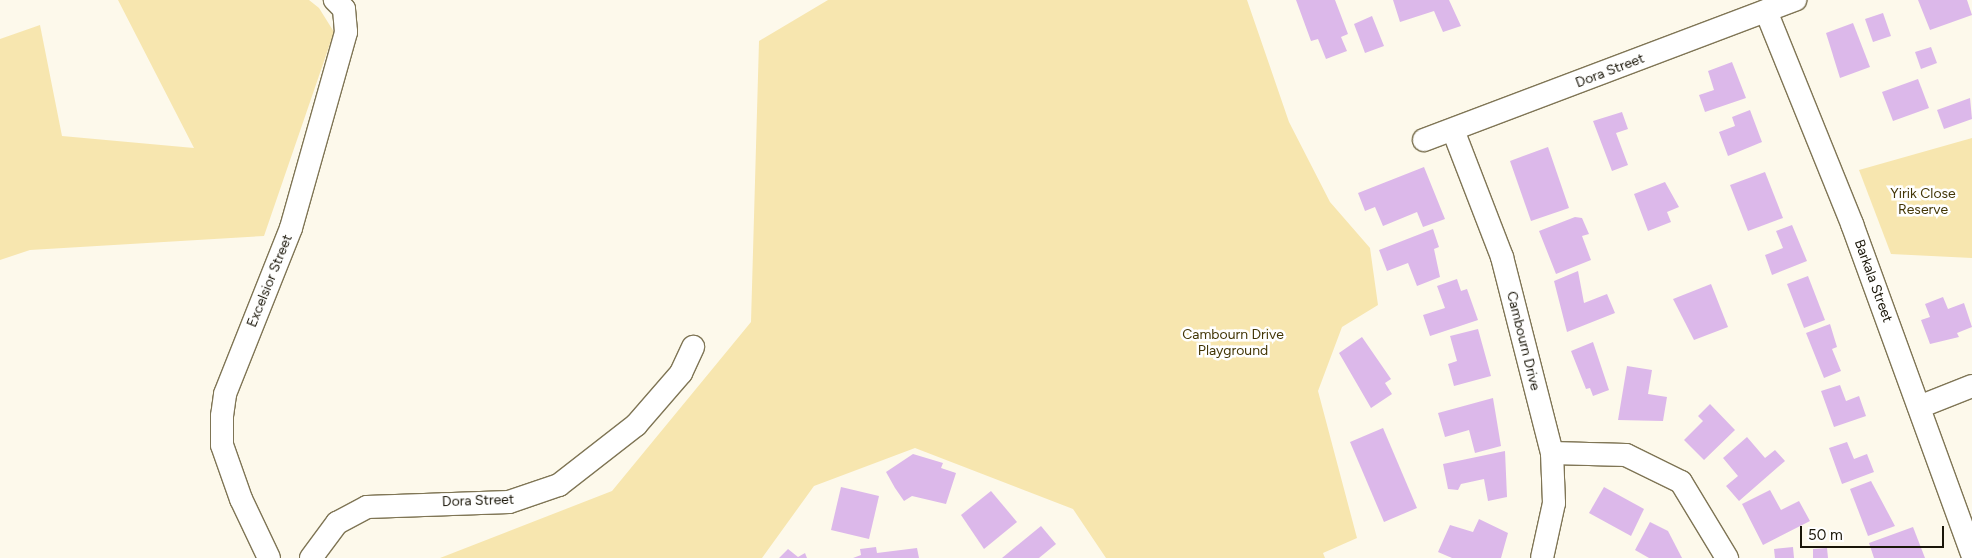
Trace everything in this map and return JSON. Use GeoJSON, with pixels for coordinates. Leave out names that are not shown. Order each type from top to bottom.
{"type":"FeatureCollection","features":[{"type":"Feature","properties":{"kind":"street","name":"Excelsior Street"},"geometry":{"type":"LineString","coordinates":[[269,558],[240,499],[222,446],[222,416],[225,394],[291,228],[343,41],[344,9],[335,0]]}},
{"type":"Feature","properties":{"kind":"street","name":"Dora Street"},"geometry":{"type":"LineString","coordinates":[[1424,140],[1795,0]]}},
{"type":"Feature","properties":{"kind":"street","name":"Barkala Street"},"geometry":{"type":"LineString","coordinates":[[1766,12],[1919,407],[1972,553]]}},
{"type":"Feature","properties":{"kind":"street","name":"Cambourn Drive"},"geometry":{"type":"LineString","coordinates":[[1454,130],[1502,257],[1552,453],[1554,503],[1542,558]]}},
{"type":"Feature","properties":{"kind":"street","name":"Dora Street"},"geometry":{"type":"LineString","coordinates":[[311,558],[337,522],[367,507],[509,502],[559,485],[636,425],[681,372],[693,347]]}},
{"type":"Feature","properties":{"kind":"street"},"geometry":{"type":"LineString","coordinates":[[1919,407],[1972,386]]}},
{"type":"Feature","properties":{"kind":"street"},"geometry":{"type":"LineString","coordinates":[[1552,453],[1626,455],[1681,482],[1727,558]]}},
{"type":"Feature","properties":{"kind":"green space"},"geometry":{"type":"Polygon","coordinates":[[[118,0],[309,0],[319,8],[334,32],[264,236],[30,250],[0,260],[0,39],[40,25],[62,136],[194,148],[118,0]]]}},
{"type":"Feature","properties":{"kind":"green space","name":"Cambourn Drive Playground"},"geometry":{"type":"Polygon","coordinates":[[[828,0],[1247,0],[1289,122],[1330,202],[1370,248],[1378,305],[1342,327],[1318,391],[1357,538],[1323,553],[1325,558],[1106,558],[1073,509],[915,448],[814,486],[762,558],[440,558],[612,491],[751,322],[759,41],[828,0]]]}},
{"type":"Feature","properties":{"kind":"green space","name":"Yirik Close Reserve"},"geometry":{"type":"Polygon","coordinates":[[[1972,138],[1972,258],[1891,254],[1859,170],[1972,138]]]}},
{"type":"Feature","properties":{"kind":"building"},"geometry":{"type":"Polygon","coordinates":[[[1296,0],[1335,0],[1348,34],[1341,37],[1347,51],[1326,59],[1318,39],[1311,41],[1296,0]]]}},
{"type":"Feature","properties":{"kind":"building"},"geometry":{"type":"Polygon","coordinates":[[[1393,0],[1449,0],[1461,26],[1443,32],[1434,11],[1400,22],[1393,0]]]}},
{"type":"Feature","properties":{"kind":"building"},"geometry":{"type":"Polygon","coordinates":[[[1918,0],[1967,0],[1972,15],[1930,30],[1918,0]]]}},
{"type":"Feature","properties":{"kind":"building"},"geometry":{"type":"Polygon","coordinates":[[[1883,13],[1891,36],[1873,42],[1865,19],[1883,13]]]}},
{"type":"Feature","properties":{"kind":"building"},"geometry":{"type":"Polygon","coordinates":[[[1372,16],[1384,46],[1365,53],[1354,24],[1372,16]]]}},
{"type":"Feature","properties":{"kind":"building"},"geometry":{"type":"Polygon","coordinates":[[[1853,23],[1870,67],[1840,78],[1826,33],[1853,23]]]}},
{"type":"Feature","properties":{"kind":"building"},"geometry":{"type":"Polygon","coordinates":[[[1931,47],[1937,63],[1921,69],[1915,52],[1931,47]]]}},
{"type":"Feature","properties":{"kind":"building"},"geometry":{"type":"Polygon","coordinates":[[[1732,62],[1746,98],[1705,112],[1699,95],[1714,90],[1708,71],[1732,62]]]}},
{"type":"Feature","properties":{"kind":"building"},"geometry":{"type":"Polygon","coordinates":[[[1918,79],[1929,108],[1893,121],[1882,92],[1918,79]]]}},
{"type":"Feature","properties":{"kind":"building"},"geometry":{"type":"Polygon","coordinates":[[[1970,98],[1972,119],[1944,129],[1937,110],[1970,98]]]}},
{"type":"Feature","properties":{"kind":"building"},"geometry":{"type":"Polygon","coordinates":[[[1750,110],[1762,142],[1728,156],[1719,132],[1735,126],[1732,117],[1750,110]]]}},
{"type":"Feature","properties":{"kind":"building"},"geometry":{"type":"Polygon","coordinates":[[[1622,112],[1628,129],[1616,133],[1628,165],[1612,171],[1593,121],[1622,112]]]}},
{"type":"Feature","properties":{"kind":"building"},"geometry":{"type":"Polygon","coordinates":[[[1548,147],[1569,208],[1531,221],[1510,161],[1548,147]]]}},
{"type":"Feature","properties":{"kind":"building"},"geometry":{"type":"Polygon","coordinates":[[[1424,167],[1445,219],[1423,227],[1417,212],[1383,226],[1375,207],[1365,211],[1358,193],[1424,167]]]}},
{"type":"Feature","properties":{"kind":"building"},"geometry":{"type":"Polygon","coordinates":[[[1765,172],[1783,218],[1748,231],[1730,185],[1765,172]]]}},
{"type":"Feature","properties":{"kind":"building"},"geometry":{"type":"Polygon","coordinates":[[[1665,182],[1679,207],[1667,212],[1671,222],[1648,231],[1634,194],[1665,182]]]}},
{"type":"Feature","properties":{"kind":"building"},"geometry":{"type":"Polygon","coordinates":[[[1575,217],[1582,218],[1589,234],[1582,236],[1591,260],[1556,274],[1539,231],[1575,217]]]}},
{"type":"Feature","properties":{"kind":"building"},"geometry":{"type":"Polygon","coordinates":[[[1792,225],[1807,261],[1772,275],[1765,255],[1783,248],[1776,231],[1792,225]]]}},
{"type":"Feature","properties":{"kind":"building"},"geometry":{"type":"Polygon","coordinates":[[[1433,229],[1439,247],[1434,249],[1440,277],[1417,286],[1408,263],[1387,271],[1379,250],[1433,229]]]}},
{"type":"Feature","properties":{"kind":"building"},"geometry":{"type":"Polygon","coordinates":[[[1578,271],[1584,303],[1607,294],[1615,313],[1567,332],[1554,281],[1578,271]]]}},
{"type":"Feature","properties":{"kind":"building"},"geometry":{"type":"Polygon","coordinates":[[[1808,276],[1825,320],[1804,328],[1787,284],[1808,276]]]}},
{"type":"Feature","properties":{"kind":"building"},"geometry":{"type":"Polygon","coordinates":[[[1457,279],[1461,291],[1467,289],[1478,320],[1430,336],[1423,315],[1445,308],[1437,286],[1457,279]]]}},
{"type":"Feature","properties":{"kind":"building"},"geometry":{"type":"Polygon","coordinates":[[[1711,284],[1728,327],[1694,340],[1673,299],[1711,284]]]}},
{"type":"Feature","properties":{"kind":"building"},"geometry":{"type":"Polygon","coordinates":[[[1943,297],[1948,309],[1964,303],[1972,327],[1957,333],[1959,337],[1930,344],[1921,320],[1930,317],[1925,304],[1943,297]]]}},
{"type":"Feature","properties":{"kind":"building"},"geometry":{"type":"Polygon","coordinates":[[[1830,324],[1837,347],[1832,349],[1841,371],[1824,378],[1806,333],[1830,324]]]}},
{"type":"Feature","properties":{"kind":"building"},"geometry":{"type":"Polygon","coordinates":[[[1478,329],[1491,376],[1454,386],[1448,364],[1457,361],[1450,336],[1478,329]]]}},
{"type":"Feature","properties":{"kind":"building"},"geometry":{"type":"Polygon","coordinates":[[[1362,337],[1391,379],[1385,383],[1392,394],[1371,408],[1339,353],[1362,337]]]}},
{"type":"Feature","properties":{"kind":"building"},"geometry":{"type":"Polygon","coordinates":[[[1593,342],[1609,390],[1593,396],[1590,388],[1586,389],[1571,351],[1593,342]]]}},
{"type":"Feature","properties":{"kind":"building"},"geometry":{"type":"Polygon","coordinates":[[[1627,366],[1652,370],[1648,394],[1667,397],[1663,421],[1618,420],[1627,366]]]}},
{"type":"Feature","properties":{"kind":"building"},"geometry":{"type":"Polygon","coordinates":[[[1840,385],[1846,401],[1859,396],[1866,416],[1834,427],[1821,391],[1840,385]]]}},
{"type":"Feature","properties":{"kind":"building"},"geometry":{"type":"Polygon","coordinates":[[[1493,398],[1501,446],[1475,453],[1469,430],[1445,437],[1438,413],[1493,398]]]}},
{"type":"Feature","properties":{"kind":"building"},"geometry":{"type":"Polygon","coordinates":[[[1710,404],[1735,430],[1704,460],[1684,440],[1703,421],[1698,416],[1710,404]]]}},
{"type":"Feature","properties":{"kind":"building"},"geometry":{"type":"Polygon","coordinates":[[[1383,428],[1417,508],[1384,522],[1350,442],[1383,428]]]}},
{"type":"Feature","properties":{"kind":"building"},"geometry":{"type":"Polygon","coordinates":[[[1747,437],[1765,458],[1775,450],[1785,461],[1739,501],[1726,486],[1738,476],[1723,458],[1747,437]]]}},
{"type":"Feature","properties":{"kind":"building"},"geometry":{"type":"Polygon","coordinates":[[[1847,442],[1854,459],[1867,454],[1874,472],[1842,484],[1829,448],[1847,442]]]}},
{"type":"Feature","properties":{"kind":"building"},"geometry":{"type":"Polygon","coordinates":[[[1505,451],[1507,497],[1488,501],[1484,479],[1461,484],[1458,490],[1448,489],[1443,464],[1505,451]]]}},
{"type":"Feature","properties":{"kind":"building"},"geometry":{"type":"Polygon","coordinates":[[[913,454],[943,463],[941,468],[956,473],[946,504],[912,496],[904,501],[895,488],[886,472],[913,454]]]}},
{"type":"Feature","properties":{"kind":"building"},"geometry":{"type":"Polygon","coordinates":[[[1871,481],[1895,526],[1868,536],[1850,489],[1871,481]]]}},
{"type":"Feature","properties":{"kind":"building"},"geometry":{"type":"Polygon","coordinates":[[[841,487],[879,496],[869,539],[831,530],[841,487]]]}},
{"type":"Feature","properties":{"kind":"building"},"geometry":{"type":"Polygon","coordinates":[[[1604,487],[1644,509],[1631,536],[1589,513],[1604,487]]]}},
{"type":"Feature","properties":{"kind":"building"},"geometry":{"type":"Polygon","coordinates":[[[1770,490],[1781,510],[1799,501],[1810,521],[1763,545],[1742,504],[1770,490]]]}},
{"type":"Feature","properties":{"kind":"building"},"geometry":{"type":"Polygon","coordinates":[[[991,491],[1017,522],[984,549],[961,515],[991,491]]]}},
{"type":"Feature","properties":{"kind":"building"},"geometry":{"type":"Polygon","coordinates":[[[1479,519],[1508,533],[1501,558],[1452,558],[1438,552],[1450,525],[1473,532],[1479,519]]]}},
{"type":"Feature","properties":{"kind":"building"},"geometry":{"type":"Polygon","coordinates":[[[1650,522],[1668,531],[1682,558],[1649,558],[1635,550],[1650,522]]]}},
{"type":"Feature","properties":{"kind":"building"},"geometry":{"type":"Polygon","coordinates":[[[1041,526],[1056,544],[1039,558],[1002,558],[1041,526]]]}},
{"type":"Feature","properties":{"kind":"building"},"geometry":{"type":"Polygon","coordinates":[[[1913,527],[1925,558],[1874,558],[1869,543],[1913,527]]]}},
{"type":"Feature","properties":{"kind":"building"},"geometry":{"type":"Polygon","coordinates":[[[876,547],[877,553],[917,548],[919,558],[853,558],[861,555],[860,549],[876,547]]]}},
{"type":"Feature","properties":{"kind":"building"},"geometry":{"type":"Polygon","coordinates":[[[1793,547],[1794,558],[1775,558],[1774,549],[1793,547]]]}},
{"type":"Feature","properties":{"kind":"building"},"geometry":{"type":"Polygon","coordinates":[[[1827,548],[1828,558],[1813,558],[1813,549],[1827,548]]]}},
{"type":"Feature","properties":{"kind":"building"},"geometry":{"type":"Polygon","coordinates":[[[788,549],[798,557],[805,553],[807,558],[779,558],[788,549]]]}}]}
